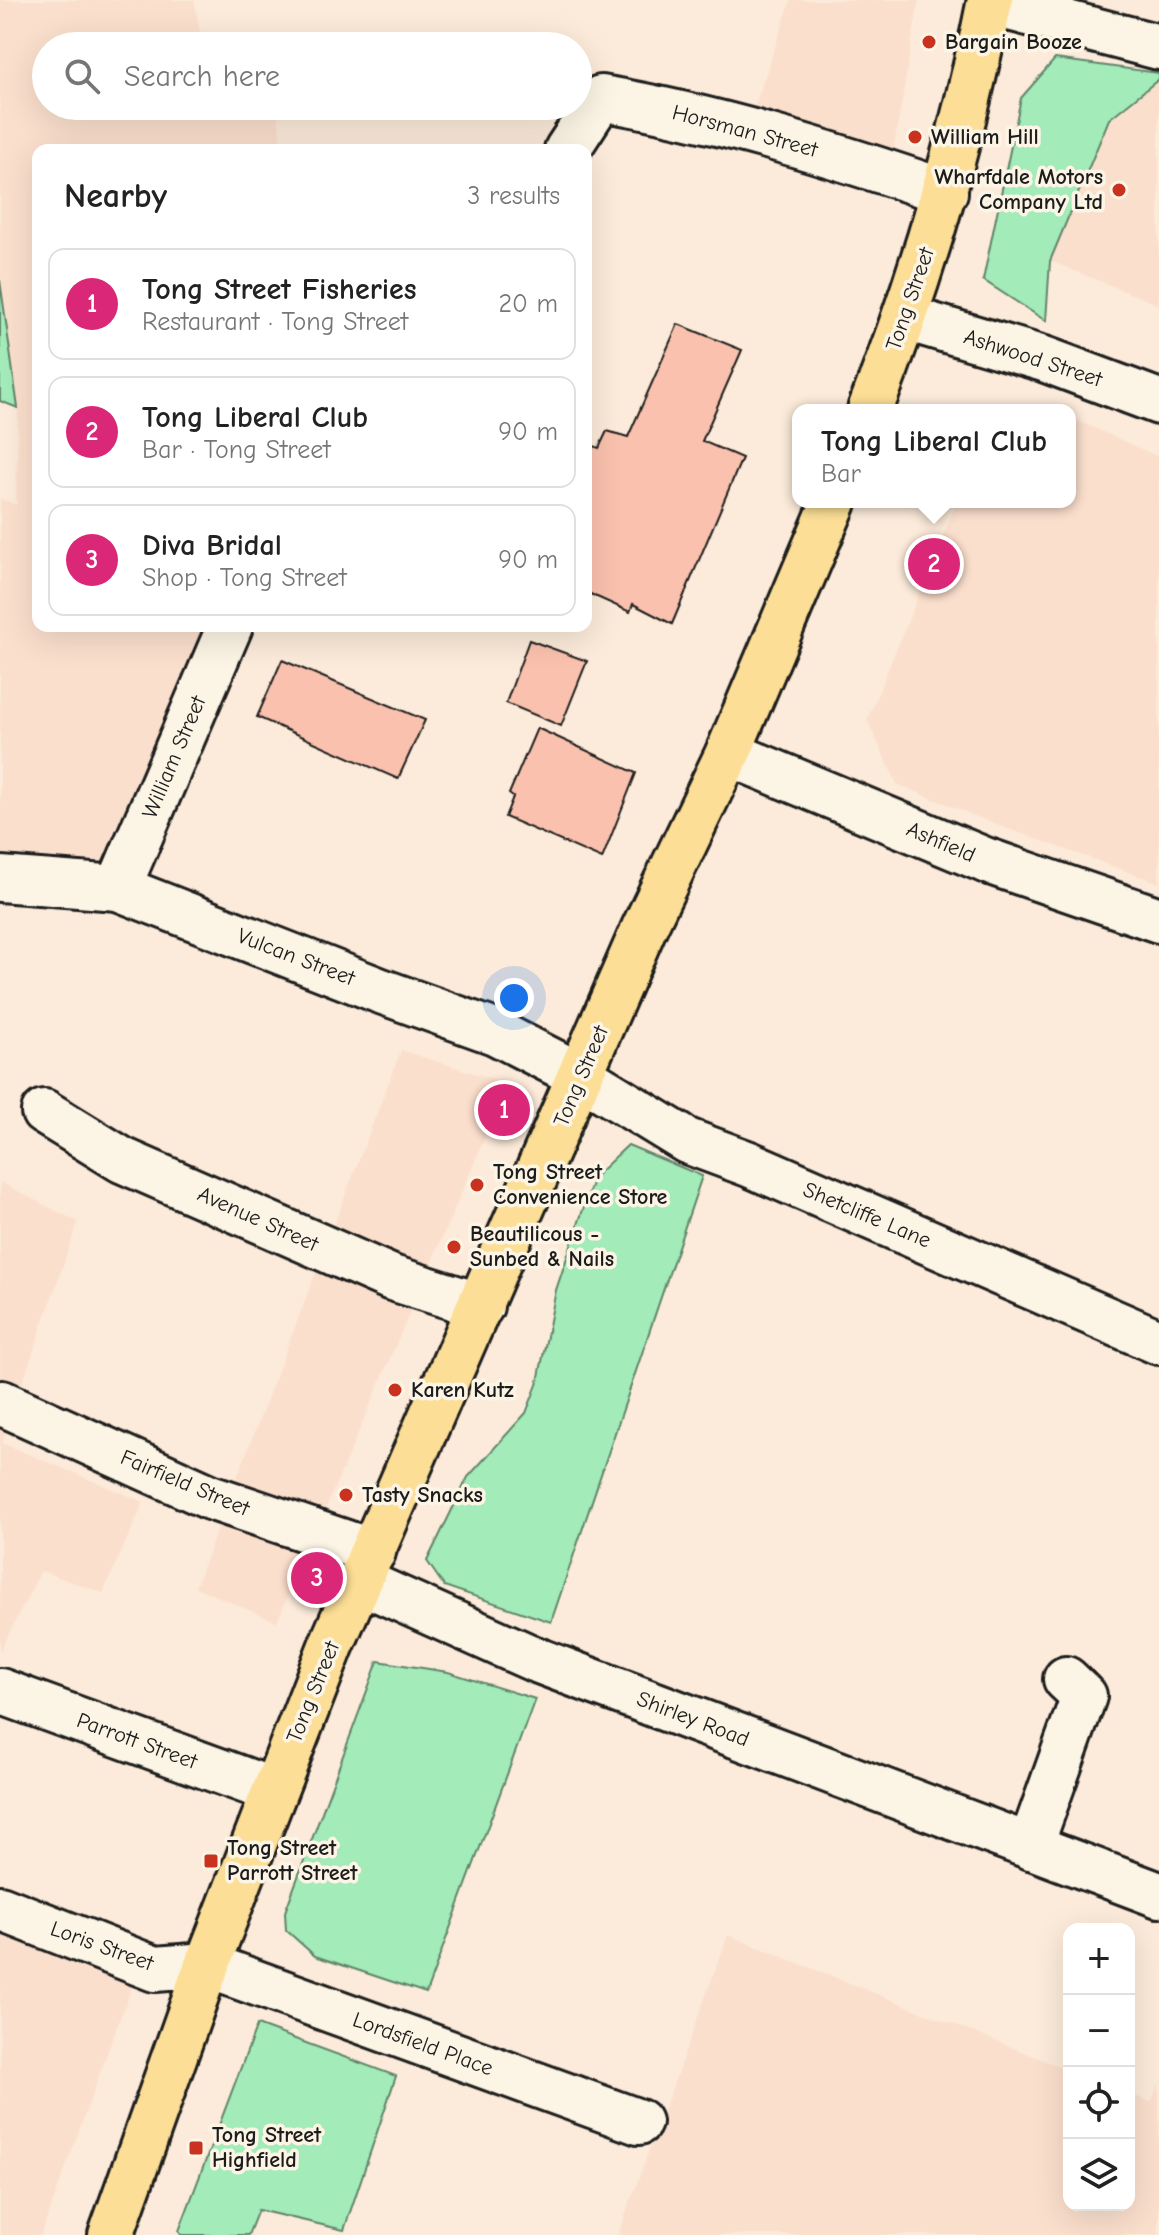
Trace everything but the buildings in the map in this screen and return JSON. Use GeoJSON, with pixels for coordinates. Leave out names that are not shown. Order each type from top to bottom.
{"type":"FeatureCollection","features":[{"type":"Feature","properties":{"kind":"highway","name":"Tong Street"},"geometry":{"type":"LineString","coordinates":[[872,404],[906,318],[945,192],[990,2]]}},
{"type":"Feature","properties":{"kind":"highway","name":"Tong Street"},"geometry":{"type":"LineString","coordinates":[[111,2235],[207,1965],[366,1567],[644,928],[728,753],[831,508]]}},
{"type":"Feature","properties":{"kind":"street"},"geometry":{"type":"LineString","coordinates":[[990,2],[1159,47]]}},
{"type":"Feature","properties":{"kind":"street","name":"Horsman Street"},"geometry":{"type":"LineString","coordinates":[[592,112],[601,98],[657,108],[844,158],[945,192]]}},
{"type":"Feature","properties":{"kind":"street","name":"Horsman Street"},"geometry":{"type":"LineString","coordinates":[[571,144],[587,120]]}},
{"type":"Feature","properties":{"kind":"street","name":"Ashwood Street"},"geometry":{"type":"LineString","coordinates":[[906,318],[1044,359],[1159,402]]}},
{"type":"Feature","properties":{"kind":"street","name":"William Street"},"geometry":{"type":"LineString","coordinates":[[118,888],[227,632]]}},
{"type":"Feature","properties":{"kind":"street","name":"Ashfield"},"geometry":{"type":"LineString","coordinates":[[728,753],[985,860],[1159,920]]}},
{"type":"Feature","properties":{"kind":"street","name":"Vulcan Street"},"geometry":{"type":"LineString","coordinates":[[0,879],[118,888],[495,1032],[581,1076]]}},
{"type":"Feature","properties":{"kind":"street","name":"Shetcliffe Lane"},"geometry":{"type":"LineString","coordinates":[[581,1076],[687,1141],[749,1164],[1159,1342]]}},
{"type":"Feature","properties":{"kind":"street","name":"Avenue Street"},"geometry":{"type":"LineString","coordinates":[[44,1112],[136,1166],[392,1278],[481,1306]]}},
{"type":"Feature","properties":{"kind":"street","name":"Fairfield Street"},"geometry":{"type":"LineString","coordinates":[[2,1403],[366,1567]]}},
{"type":"Feature","properties":{"kind":"street","name":"Shirley Road"},"geometry":{"type":"LineString","coordinates":[[366,1567],[534,1659],[1159,1895]]}},
{"type":"Feature","properties":{"kind":"street"},"geometry":{"type":"LineString","coordinates":[[1030,1847],[1084,1696],[1066,1679]]}},
{"type":"Feature","properties":{"kind":"street","name":"Parrott Street"},"geometry":{"type":"LineString","coordinates":[[0,1691],[274,1791]]}},
{"type":"Feature","properties":{"kind":"street","name":"Loris Street"},"geometry":{"type":"LineString","coordinates":[[0,1908],[155,1969],[207,1965]]}},
{"type":"Feature","properties":{"kind":"street","name":"Lordsfield Place"},"geometry":{"type":"LineString","coordinates":[[207,1965],[639,2122]]}},
{"type":"Feature","properties":{"kind":"shaded area"},"geometry":{"type":"Polygon","coordinates":[[[0,0],[194,0],[200,32],[32,32],[32,120],[279,120],[281,144],[32,144],[32,632],[248,632],[156,866],[0,855],[0,498],[16,505],[18,408],[0,280],[0,0]]]}},
{"type":"Feature","properties":{"kind":"shaded area"},"geometry":{"type":"Polygon","coordinates":[[[791,0],[919,0],[893,153],[753,111],[791,0]]]}},
{"type":"Feature","properties":{"kind":"shaded area","name":"Wharfdale Motors Company Ltd"},"geometry":{"type":"Polygon","coordinates":[[[1159,79],[1159,305],[1050,261],[1109,119],[1159,79]]]}},
{"type":"Feature","properties":{"kind":"shaded area"},"geometry":{"type":"Polygon","coordinates":[[[1076,420],[1159,457],[1159,883],[997,825],[897,784],[867,720],[955,508],[1076,508],[1076,420]]]}},
{"type":"Feature","properties":{"kind":"shaded area"},"geometry":{"type":"Polygon","coordinates":[[[401,1050],[508,1084],[277,1622],[195,1587],[401,1050]]]}},
{"type":"Feature","properties":{"kind":"shaded area"},"geometry":{"type":"Polygon","coordinates":[[[0,1182],[78,1222],[2,1443],[144,1502],[103,1593],[41,1571],[0,1651],[0,1182]]]}},
{"type":"Feature","properties":{"kind":"shaded area"},"geometry":{"type":"Polygon","coordinates":[[[0,1933],[132,1986],[41,2235],[0,2235],[0,1933]]]}},
{"type":"Feature","properties":{"kind":"shaded area"},"geometry":{"type":"Polygon","coordinates":[[[728,1935],[1063,2068],[1063,2211],[1135,2211],[1135,2096],[1151,2102],[1159,2083],[1159,2235],[618,2235],[728,1935]]]}},
{"type":"Feature","properties":{"kind":"green space"},"geometry":{"type":"Polygon","coordinates":[[[1055,59],[1159,73],[1159,79],[1109,119],[1050,261],[1046,321],[983,280],[1021,98],[1055,59]]]}},
{"type":"Feature","properties":{"kind":"green space"},"geometry":{"type":"Polygon","coordinates":[[[0,280],[18,408],[0,401],[0,280]]]}},
{"type":"Feature","properties":{"kind":"green space"},"geometry":{"type":"Polygon","coordinates":[[[628,1145],[702,1176],[551,1622],[444,1586],[427,1561],[468,1477],[526,1413],[538,1382],[556,1290],[594,1177],[628,1145]]]}},
{"type":"Feature","properties":{"kind":"green space"},"geometry":{"type":"Polygon","coordinates":[[[378,1661],[448,1672],[535,1699],[426,1993],[315,1956],[286,1930],[285,1912],[378,1661]]]}},
{"type":"Feature","properties":{"kind":"green space"},"geometry":{"type":"Polygon","coordinates":[[[257,2025],[396,2076],[344,2230],[258,2210],[248,2235],[181,2235],[179,2231],[257,2025]]]}},
{"type":"Feature","properties":{"kind":"place","name":"Bargain Booze"},"geometry":{"type":"Point","coordinates":[929,42]}},
{"type":"Feature","properties":{"kind":"place","name":"William Hill"},"geometry":{"type":"Point","coordinates":[915,137]}},
{"type":"Feature","properties":{"kind":"place","name":"Wharfdale Motors Company Ltd"},"geometry":{"type":"Point","coordinates":[1119,190]}},
{"type":"Feature","properties":{"kind":"place","name":"Tong Liberal Club"},"geometry":{"type":"Point","coordinates":[934,564]}},
{"type":"Feature","properties":{"kind":"place","name":"Tong Street Fisheries"},"geometry":{"type":"Point","coordinates":[504,1110]}},
{"type":"Feature","properties":{"kind":"place","name":"Tong Street Convenience Store"},"geometry":{"type":"Point","coordinates":[477,1185]}},
{"type":"Feature","properties":{"kind":"place","name":"Beautilicous - Sunbed & Nails"},"geometry":{"type":"Point","coordinates":[454,1247]}},
{"type":"Feature","properties":{"kind":"place","name":"Karen Kutz"},"geometry":{"type":"Point","coordinates":[395,1390]}},
{"type":"Feature","properties":{"kind":"place","name":"Tasty Snacks"},"geometry":{"type":"Point","coordinates":[346,1495]}},
{"type":"Feature","properties":{"kind":"place","name":"Diva Bridal"},"geometry":{"type":"Point","coordinates":[317,1578]}},
{"type":"Feature","properties":{"kind":"place","name":"Tong Street Parrott Street"},"geometry":{"type":"Point","coordinates":[211,1861]}},
{"type":"Feature","properties":{"kind":"place","name":"Tong Street Highfield"},"geometry":{"type":"Point","coordinates":[196,2148]}}]}
